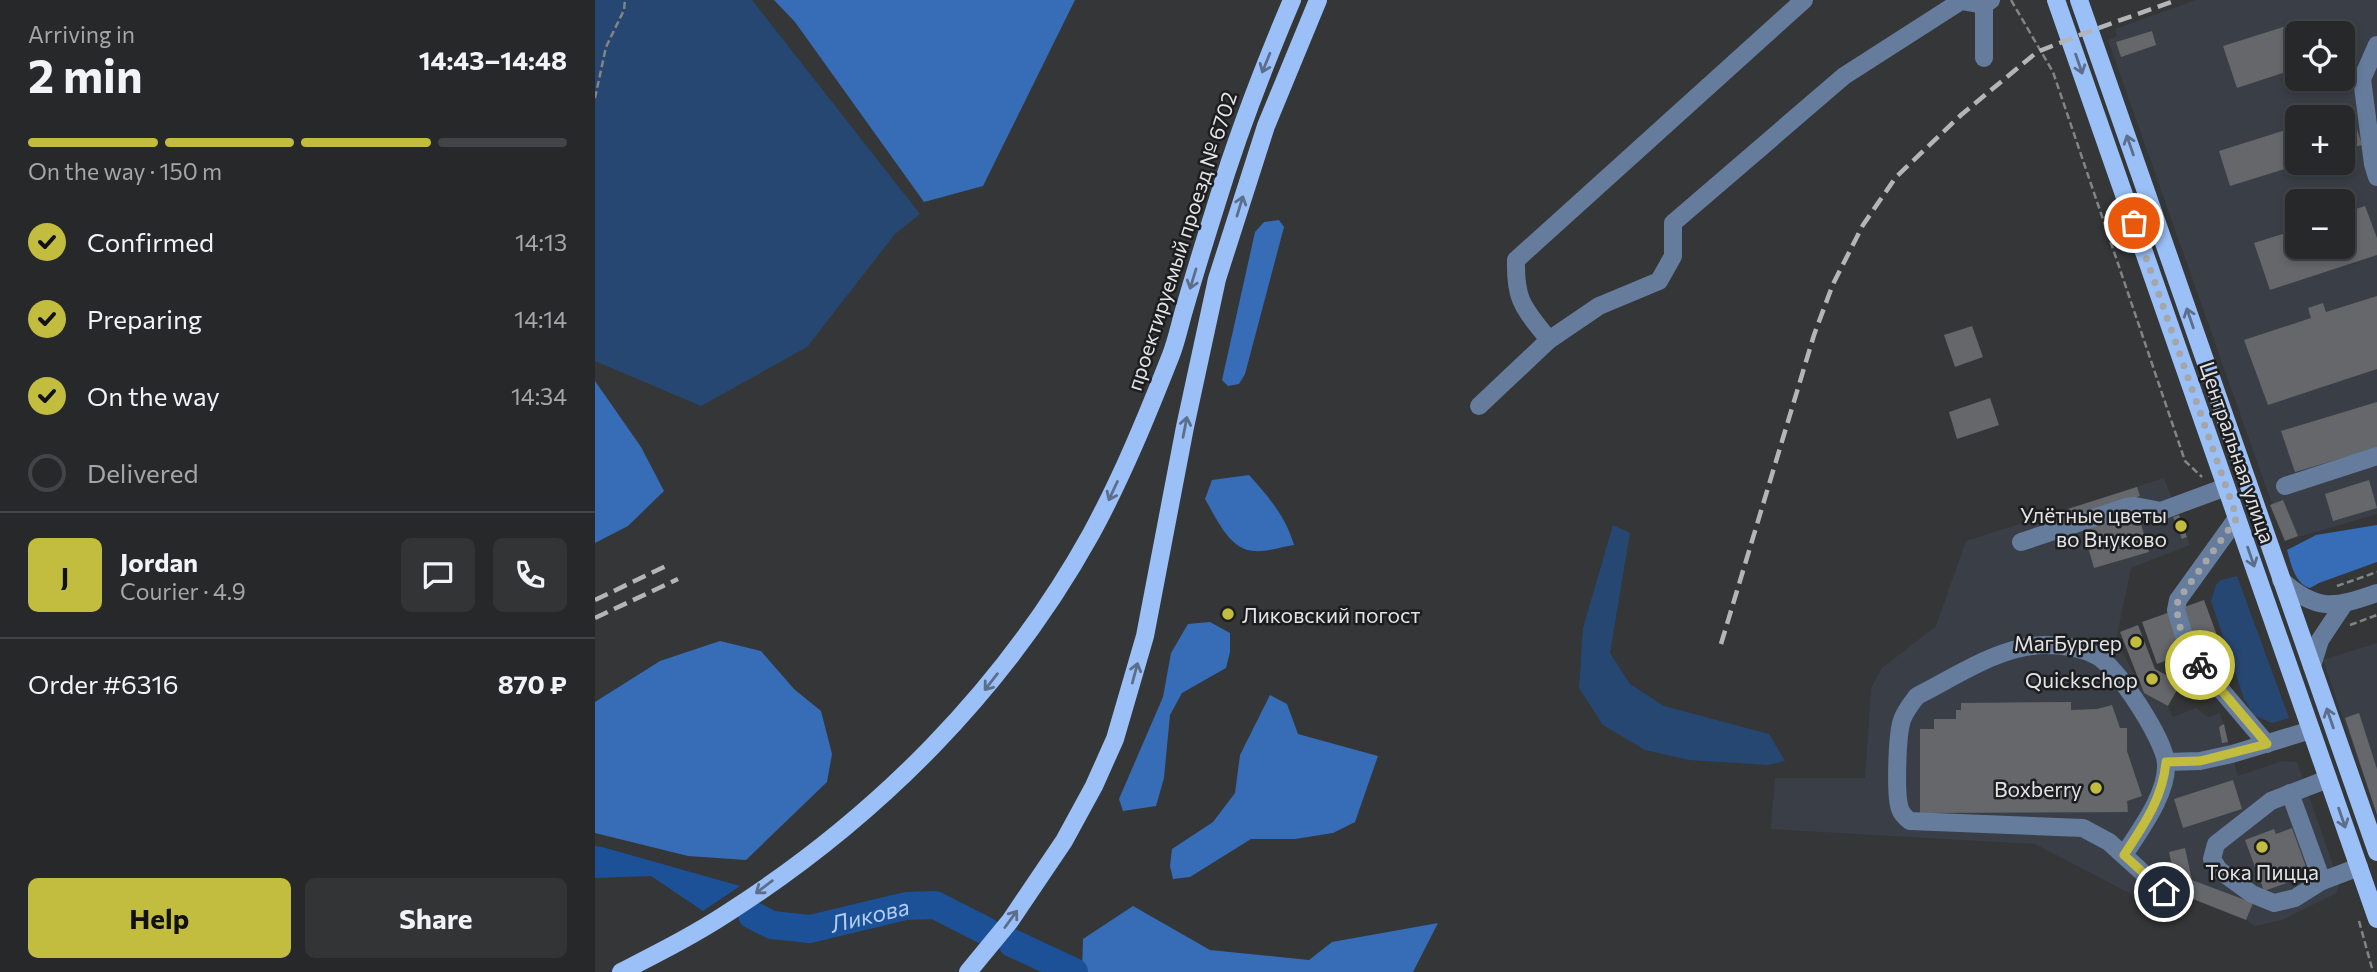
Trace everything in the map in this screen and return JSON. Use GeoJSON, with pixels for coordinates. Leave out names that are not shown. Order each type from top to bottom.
{"type":"FeatureCollection","features":[{"type":"Feature","properties":{"kind":"main road","name":"проектируемый проезд № 6702"},"geometry":{"type":"LineString","coordinates":[[621,972],[730,912],[819,847],[873,803],[919,760],[984,691],[1044,611],[1090,536],[1132,451],[1172,352],[1240,132],[1292,0]]}},
{"type":"Feature","properties":{"kind":"main road","name":"проектируемый проезд № 6702"},"geometry":{"type":"LineString","coordinates":[[968,972],[1010,921],[1054,856],[1090,795],[1115,739],[1145,636],[1185,427],[1217,279],[1266,126],[1318,0]]}},
{"type":"Feature","properties":{"kind":"main road","name":"Центральная улица"},"geometry":{"type":"LineString","coordinates":[[2056,0],[2219,490],[2237,518],[2377,919]]}},
{"type":"Feature","properties":{"kind":"main road","name":"Центральная улица"},"geometry":{"type":"LineString","coordinates":[[2076,0],[2377,852]]}},
{"type":"Feature","properties":{"kind":"street"},"geometry":{"type":"LineString","coordinates":[[1549,340],[1522,305],[1515,282],[1516,260],[1804,0]]}},
{"type":"Feature","properties":{"kind":"street"},"geometry":{"type":"LineString","coordinates":[[1479,405],[1549,340],[1598,306],[1659,281],[1673,256],[1673,223],[1843,76],[1961,1],[1987,2],[1985,58]]}},
{"type":"Feature","properties":{"kind":"street"},"geometry":{"type":"LineString","coordinates":[[2377,44],[2362,79],[2377,177]]}},
{"type":"Feature","properties":{"kind":"street"},"geometry":{"type":"LineString","coordinates":[[2285,486],[2377,456]]}},
{"type":"Feature","properties":{"kind":"street"},"geometry":{"type":"LineString","coordinates":[[2021,542],[2126,507],[2161,511],[2219,490]]}},
{"type":"Feature","properties":{"kind":"street"},"geometry":{"type":"LineString","coordinates":[[2237,518],[2178,600],[2176,610],[2189,652],[2267,744]]}},
{"type":"Feature","properties":{"kind":"street"},"geometry":{"type":"LineString","coordinates":[[2281,580],[2300,597],[2320,604],[2344,604],[2377,593]]}},
{"type":"Feature","properties":{"kind":"street"},"geometry":{"type":"LineString","coordinates":[[2312,666],[2320,640],[2344,604]]}},
{"type":"Feature","properties":{"kind":"street"},"geometry":{"type":"LineString","coordinates":[[2124,855],[2159,796],[2166,762],[2146,718],[2121,679],[2098,656],[2080,649],[2046,645],[2028,647],[1993,657],[1917,696],[1908,706],[1902,718],[1898,747],[1899,807],[1903,816],[1910,821],[2083,828],[2099,835],[2164,892]]}},
{"type":"Feature","properties":{"kind":"street"},"geometry":{"type":"LineString","coordinates":[[2166,762],[2200,761],[2311,730]]}},
{"type":"Feature","properties":{"kind":"street"},"geometry":{"type":"LineString","coordinates":[[2328,779],[2271,801],[2216,844],[2212,859],[2219,870],[2252,894],[2274,903],[2295,898],[2322,881],[2359,867]]}},
{"type":"Feature","properties":{"kind":"street"},"geometry":{"type":"LineString","coordinates":[[2290,793],[2322,881]]}},
{"type":"Feature","properties":{"kind":"path"},"geometry":{"type":"LineString","coordinates":[[595,98],[606,47],[624,10],[625,0]]}},
{"type":"Feature","properties":{"kind":"path"},"geometry":{"type":"LineString","coordinates":[[2011,0],[2053,72],[2185,461],[2219,490]]}},
{"type":"Feature","properties":{"kind":"path"},"geometry":{"type":"LineString","coordinates":[[2338,585],[2377,572]]}},
{"type":"Feature","properties":{"kind":"path"},"geometry":{"type":"LineString","coordinates":[[2343,629],[2377,615]]}},
{"type":"Feature","properties":{"kind":"shaded area"},"geometry":{"type":"Polygon","coordinates":[[[595,0],[752,0],[920,214],[895,234],[807,347],[701,406],[595,361],[595,0]]]}},
{"type":"Feature","properties":{"kind":"shaded area"},"geometry":{"type":"Polygon","coordinates":[[[774,0],[1075,0],[983,186],[924,202],[795,22],[774,0]]]}},
{"type":"Feature","properties":{"kind":"shaded area"},"geometry":{"type":"Polygon","coordinates":[[[2196,0],[2377,0],[2377,514],[2285,541],[2108,40],[2117,36],[2115,29],[2196,0]]]}},
{"type":"Feature","properties":{"kind":"shaded area"},"geometry":{"type":"Polygon","coordinates":[[[1279,220],[1284,227],[1245,374],[1239,384],[1228,386],[1222,380],[1255,232],[1264,222],[1279,220]]]}},
{"type":"Feature","properties":{"kind":"shaded area"},"geometry":{"type":"Polygon","coordinates":[[[595,381],[641,447],[664,491],[628,526],[595,543],[595,381]]]}},
{"type":"Feature","properties":{"kind":"shaded area"},"geometry":{"type":"Polygon","coordinates":[[[1249,475],[1281,516],[1294,545],[1264,551],[1245,549],[1230,539],[1219,523],[1205,499],[1212,480],[1249,475]]]}},
{"type":"Feature","properties":{"kind":"shaded area"},"geometry":{"type":"Polygon","coordinates":[[[2164,478],[2190,545],[2131,568],[2116,640],[2144,693],[2168,706],[2173,717],[2196,708],[2208,717],[2220,713],[2238,776],[2282,761],[2297,762],[2339,882],[2337,893],[2282,920],[2255,926],[2178,893],[2156,907],[2035,844],[1771,829],[1775,778],[1865,778],[1871,688],[1882,668],[1936,626],[1966,541],[2164,478]]]}},
{"type":"Feature","properties":{"kind":"shaded area"},"geometry":{"type":"Polygon","coordinates":[[[1613,525],[1630,533],[1610,653],[1630,684],[1664,706],[1769,734],[1785,761],[1768,765],[1689,760],[1645,750],[1603,725],[1579,688],[1583,628],[1613,525]]]}},
{"type":"Feature","properties":{"kind":"shaded area"},"geometry":{"type":"Polygon","coordinates":[[[2377,525],[2377,562],[2310,588],[2297,578],[2287,550],[2316,535],[2377,525]]]}},
{"type":"Feature","properties":{"kind":"shaded area"},"geometry":{"type":"Polygon","coordinates":[[[2237,576],[2289,718],[2272,723],[2254,715],[2244,699],[2211,601],[2216,585],[2221,580],[2237,576]]]}},
{"type":"Feature","properties":{"kind":"shaded area"},"geometry":{"type":"Polygon","coordinates":[[[1210,622],[1230,633],[1230,652],[1226,668],[1182,693],[1170,715],[1164,778],[1156,806],[1123,811],[1119,799],[1163,697],[1171,653],[1188,624],[1210,622]]]}},
{"type":"Feature","properties":{"kind":"shaded area"},"geometry":{"type":"Polygon","coordinates":[[[720,641],[761,651],[794,689],[821,711],[832,754],[827,782],[746,860],[688,856],[595,833],[595,702],[660,661],[720,641]]]}},
{"type":"Feature","properties":{"kind":"shaded area"},"geometry":{"type":"Polygon","coordinates":[[[2377,643],[2377,815],[2323,660],[2377,643]]]}},
{"type":"Feature","properties":{"kind":"shaded area"},"geometry":{"type":"Polygon","coordinates":[[[1270,695],[1287,704],[1298,734],[1378,756],[1355,822],[1333,833],[1295,839],[1251,839],[1190,877],[1173,879],[1170,866],[1172,849],[1213,822],[1235,793],[1240,755],[1270,695]]]}},
{"type":"Feature","properties":{"kind":"shaded area"},"geometry":{"type":"Polygon","coordinates":[[[595,846],[740,886],[703,911],[651,876],[595,878],[595,846]]]}},
{"type":"Feature","properties":{"kind":"shaded area"},"geometry":{"type":"Polygon","coordinates":[[[1133,906],[1210,950],[1309,960],[1332,942],[1438,923],[1413,972],[1082,972],[1083,939],[1133,906]]]}},
{"type":"Feature","properties":{"kind":"building"},"geometry":{"type":"Polygon","coordinates":[[[2285,26],[2285,72],[2237,88],[2223,46],[2285,26]]]}},
{"type":"Feature","properties":{"kind":"building"},"geometry":{"type":"Polygon","coordinates":[[[2152,31],[2156,45],[2121,57],[2116,42],[2152,31]]]}},
{"type":"Feature","properties":{"kind":"building"},"geometry":{"type":"Polygon","coordinates":[[[2355,123],[2362,145],[2355,147],[2355,123]]]}},
{"type":"Feature","properties":{"kind":"building"},"geometry":{"type":"Polygon","coordinates":[[[2285,130],[2285,169],[2230,186],[2219,151],[2285,130]]]}},
{"type":"Feature","properties":{"kind":"building"},"geometry":{"type":"Polygon","coordinates":[[[2365,206],[2377,238],[2377,255],[2270,290],[2254,243],[2285,233],[2285,259],[2355,259],[2355,209],[2365,206]]]}},
{"type":"Feature","properties":{"kind":"building"},"geometry":{"type":"Polygon","coordinates":[[[2377,296],[2377,369],[2268,405],[2244,340],[2311,318],[2308,308],[2323,303],[2326,312],[2377,296]]]}},
{"type":"Feature","properties":{"kind":"building"},"geometry":{"type":"Polygon","coordinates":[[[1972,326],[1983,357],[1955,367],[1944,335],[1972,326]]]}},
{"type":"Feature","properties":{"kind":"building"},"geometry":{"type":"Polygon","coordinates":[[[1990,398],[1999,425],[1957,439],[1949,412],[1990,398]]]}},
{"type":"Feature","properties":{"kind":"building"},"geometry":{"type":"Polygon","coordinates":[[[2377,402],[2377,448],[2295,472],[2281,431],[2377,402]]]}},
{"type":"Feature","properties":{"kind":"building"},"geometry":{"type":"Polygon","coordinates":[[[2369,480],[2377,508],[2333,521],[2325,494],[2369,480]]]}},
{"type":"Feature","properties":{"kind":"building"},"geometry":{"type":"Polygon","coordinates":[[[2137,487],[2140,496],[2052,524],[2049,515],[2137,487]]]}},
{"type":"Feature","properties":{"kind":"building"},"geometry":{"type":"Polygon","coordinates":[[[2283,500],[2298,536],[2285,541],[2270,505],[2283,500]]]}},
{"type":"Feature","properties":{"kind":"building"},"geometry":{"type":"Polygon","coordinates":[[[2137,510],[2149,552],[2094,568],[2082,526],[2137,510]]]}},
{"type":"Feature","properties":{"kind":"building"},"geometry":{"type":"Polygon","coordinates":[[[2179,515],[2187,537],[2182,539],[2173,517],[2179,515]]]}},
{"type":"Feature","properties":{"kind":"building"},"geometry":{"type":"Polygon","coordinates":[[[2204,600],[2219,641],[2157,664],[2142,622],[2204,600]]]}},
{"type":"Feature","properties":{"kind":"building"},"geometry":{"type":"Polygon","coordinates":[[[2138,625],[2155,669],[2181,683],[2168,706],[2144,693],[2120,632],[2138,625]]]}},
{"type":"Feature","properties":{"kind":"building"},"geometry":{"type":"Polygon","coordinates":[[[2071,702],[2071,710],[2097,709],[2112,705],[2120,728],[2127,728],[2127,751],[2142,796],[2127,801],[2128,812],[1920,813],[1920,729],[1934,729],[1934,719],[1956,719],[1956,710],[1961,710],[1961,703],[2071,702]]]}},
{"type":"Feature","properties":{"kind":"building"},"geometry":{"type":"Polygon","coordinates":[[[2359,713],[2377,769],[2377,815],[2345,718],[2359,713]]]}},
{"type":"Feature","properties":{"kind":"building"},"geometry":{"type":"Polygon","coordinates":[[[2224,724],[2228,742],[2222,743],[2219,727],[2224,724]]]}},
{"type":"Feature","properties":{"kind":"building"},"geometry":{"type":"Polygon","coordinates":[[[2233,780],[2242,809],[2183,828],[2174,799],[2233,780]]]}},
{"type":"Feature","properties":{"kind":"building"},"geometry":{"type":"Polygon","coordinates":[[[2292,828],[2309,875],[2264,891],[2245,840],[2274,829],[2276,834],[2292,828]]]}},
{"type":"Feature","properties":{"kind":"building"},"geometry":{"type":"Polygon","coordinates":[[[2185,848],[2192,880],[2253,903],[2246,920],[2178,893],[2169,852],[2185,848]]]}},
{"type":"Feature","properties":{"kind":"waterway","name":"Ликова"},"geometry":{"type":"LineString","coordinates":[[752,915],[772,925],[810,929],[906,906],[935,905],[986,931]]}},
{"type":"Feature","properties":{"kind":"waterway","name":"Ликова"},"geometry":{"type":"LineString","coordinates":[[1012,943],[1074,972]]}},
{"type":"Feature","properties":{"kind":"railway"},"geometry":{"type":"LineString","coordinates":[[1721,644],[1814,335],[1833,284],[1863,225],[1896,177],[1961,115],[2037,52],[2177,0]]}},
{"type":"Feature","properties":{"kind":"railway"},"geometry":{"type":"LineString","coordinates":[[595,600],[670,564]]}},
{"type":"Feature","properties":{"kind":"railway"},"geometry":{"type":"LineString","coordinates":[[595,618],[678,579]]}},
{"type":"Feature","properties":{"kind":"way so far"},"geometry":{"type":"LineString","coordinates":[[2134,223],[2237,518],[2178,600],[2176,610],[2189,652],[2200,665]]}},
{"type":"Feature","properties":{"kind":"place","name":"Улётные цветы во Внуково"},"geometry":{"type":"Point","coordinates":[2181,526]}},
{"type":"Feature","properties":{"kind":"place","name":"Ликовский погост"},"geometry":{"type":"Point","coordinates":[1228,614]}},
{"type":"Feature","properties":{"kind":"place","name":"МагБургер"},"geometry":{"type":"Point","coordinates":[2136,642]}},
{"type":"Feature","properties":{"kind":"place","name":"Quickschop"},"geometry":{"type":"Point","coordinates":[2152,679]}},
{"type":"Feature","properties":{"kind":"place","name":"Boxberry"},"geometry":{"type":"Point","coordinates":[2096,788]}},
{"type":"Feature","properties":{"kind":"place","name":"Тока Пицца"},"geometry":{"type":"Point","coordinates":[2262,847]}},
{"type":"Feature","properties":{"kind":"route"},"geometry":{"type":"LineString","coordinates":[[2164,892],[2124,855],[2159,796],[2166,762],[2200,761],[2267,744],[2200,665]]}}]}
